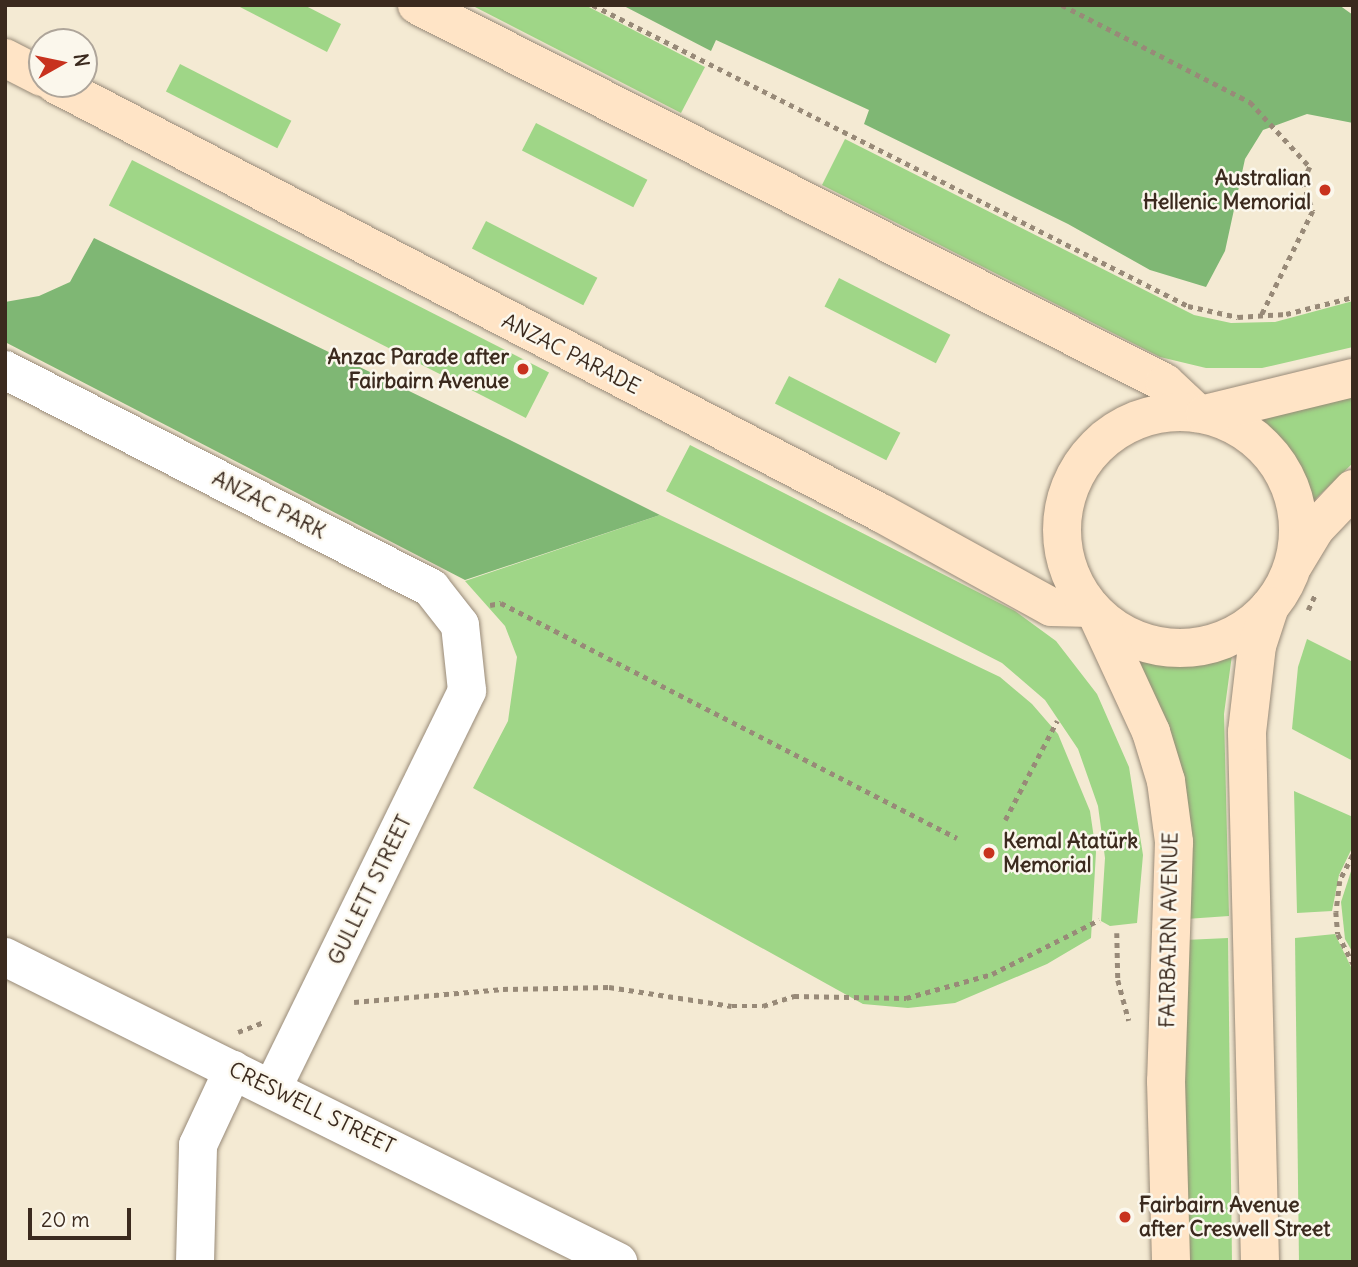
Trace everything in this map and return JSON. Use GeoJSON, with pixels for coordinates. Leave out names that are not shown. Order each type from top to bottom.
{"type":"FeatureCollection","features":[{"type":"Feature","properties":{"kind":"main road"},"geometry":{"type":"LineString","coordinates":[[417,5],[1165,383],[1201,413],[1255,439],[1288,484],[1296,511],[1306,575]]}},
{"type":"Feature","properties":{"kind":"main road"},"geometry":{"type":"LineString","coordinates":[[5,58],[28,70]]}},
{"type":"Feature","properties":{"kind":"main road","name":"ANZAC PARADE"},"geometry":{"type":"LineString","coordinates":[[82,98],[881,513],[1051,607],[1094,610]]}},
{"type":"Feature","properties":{"kind":"main road"},"geometry":{"type":"LineString","coordinates":[[1353,378],[1201,413],[1169,411],[1115,430],[1076,473],[1065,500],[1062,528],[1075,584],[1094,610],[1137,640],[1184,648],[1231,636],[1306,575],[1315,529],[1353,489]]}},
{"type":"Feature","properties":{"kind":"main road"},"geometry":{"type":"LineString","coordinates":[[1260,1262],[1247,732],[1256,646],[1270,606]]}},
{"type":"Feature","properties":{"kind":"main road","name":"FAIRBAIRN AVENUE"},"geometry":{"type":"LineString","coordinates":[[1094,610],[1151,733],[1166,781],[1174,842],[1166,1082],[1171,1262]]}},
{"type":"Feature","properties":{"kind":"street","name":"ANZAC PARK"},"geometry":{"type":"LineString","coordinates":[[5,370],[431,588],[456,621],[467,691]]}},
{"type":"Feature","properties":{"kind":"street","name":"GULLETT STREET"},"geometry":{"type":"LineString","coordinates":[[272,1089],[467,691]]}},
{"type":"Feature","properties":{"kind":"street","name":"CRESWELL STREET"},"geometry":{"type":"LineString","coordinates":[[5,957],[618,1262]]}},
{"type":"Feature","properties":{"kind":"street"},"geometry":{"type":"LineString","coordinates":[[195,1262],[193,1198],[198,1144],[233,1070]]}},
{"type":"Feature","properties":{"kind":"path"},"geometry":{"type":"LineString","coordinates":[[593,5],[1188,306],[1238,317],[1261,316],[1310,310],[1353,297]]}},
{"type":"Feature","properties":{"kind":"path"},"geometry":{"type":"LineString","coordinates":[[1062,5],[1250,102],[1310,167],[1303,182],[1312,211],[1261,316]]}},
{"type":"Feature","properties":{"kind":"path"},"geometry":{"type":"LineString","coordinates":[[1306,575],[1307,613]]}},
{"type":"Feature","properties":{"kind":"path"},"geometry":{"type":"LineString","coordinates":[[456,621],[482,607],[501,603],[957,838]]}},
{"type":"Feature","properties":{"kind":"path"},"geometry":{"type":"LineString","coordinates":[[1005,820],[1057,722]]}},
{"type":"Feature","properties":{"kind":"path"},"geometry":{"type":"LineString","coordinates":[[1353,855],[1340,881],[1336,912],[1338,934],[1353,963]]}},
{"type":"Feature","properties":{"kind":"path"},"geometry":{"type":"LineString","coordinates":[[309,1014],[363,1000],[503,989],[609,987],[732,1006],[763,1006],[794,996],[906,998],[992,974],[1099,920]]}},
{"type":"Feature","properties":{"kind":"path"},"geometry":{"type":"LineString","coordinates":[[1116,933],[1118,980],[1131,1026]]}},
{"type":"Feature","properties":{"kind":"green space"},"geometry":{"type":"Polygon","coordinates":[[[236,5],[304,5],[341,24],[327,52],[236,5]]]}},
{"type":"Feature","properties":{"kind":"green space"},"geometry":{"type":"Polygon","coordinates":[[[471,5],[585,5],[705,67],[681,113],[471,5]]]}},
{"type":"Feature","properties":{"kind":"green space"},"geometry":{"type":"Polygon","coordinates":[[[622,5],[1339,5],[1353,15],[1353,123],[1307,114],[1263,130],[1245,159],[1225,251],[1206,287],[1150,270],[1068,224],[864,124],[869,110],[716,40],[711,51],[622,5]]]}},
{"type":"Feature","properties":{"kind":"green space"},"geometry":{"type":"Polygon","coordinates":[[[180,64],[291,121],[277,148],[166,92],[180,64]]]}},
{"type":"Feature","properties":{"kind":"green space"},"geometry":{"type":"Polygon","coordinates":[[[536,123],[647,180],[633,207],[522,151],[536,123]]]}},
{"type":"Feature","properties":{"kind":"green space"},"geometry":{"type":"Polygon","coordinates":[[[845,139],[1194,315],[1231,323],[1275,322],[1353,301],[1353,347],[1262,368],[1206,368],[1160,357],[822,185],[845,139]]]}},
{"type":"Feature","properties":{"kind":"green space"},"geometry":{"type":"Polygon","coordinates":[[[132,160],[549,372],[526,418],[109,205],[132,160]]]}},
{"type":"Feature","properties":{"kind":"green space"},"geometry":{"type":"Polygon","coordinates":[[[486,221],[597,278],[583,305],[472,249],[486,221]]]}},
{"type":"Feature","properties":{"kind":"green space"},"geometry":{"type":"Polygon","coordinates":[[[94,238],[660,515],[465,580],[5,342],[5,302],[39,296],[70,282],[94,238]]]}},
{"type":"Feature","properties":{"kind":"green space"},"geometry":{"type":"Polygon","coordinates":[[[839,278],[950,335],[936,363],[824,307],[839,278]]]}},
{"type":"Feature","properties":{"kind":"green space"},"geometry":{"type":"Polygon","coordinates":[[[789,376],[900,433],[886,460],[775,404],[789,376]]]}},
{"type":"Feature","properties":{"kind":"green space"},"geometry":{"type":"Polygon","coordinates":[[[1353,395],[1353,463],[1310,504],[1302,472],[1281,442],[1257,421],[1353,395]]]}},
{"type":"Feature","properties":{"kind":"green space"},"geometry":{"type":"Polygon","coordinates":[[[690,445],[1015,611],[1056,641],[1097,694],[1129,767],[1143,855],[1137,923],[1110,926],[1101,921],[1105,858],[1098,806],[1078,749],[1045,700],[1002,663],[666,491],[690,445]]]}},
{"type":"Feature","properties":{"kind":"green space"},"geometry":{"type":"Polygon","coordinates":[[[660,515],[1000,677],[1032,704],[1058,734],[1090,811],[1096,852],[1091,938],[1047,964],[955,1003],[908,1008],[863,1004],[473,788],[508,721],[517,657],[505,626],[465,581],[660,515]]]}},
{"type":"Feature","properties":{"kind":"green space"},"geometry":{"type":"Polygon","coordinates":[[[1307,639],[1353,662],[1353,761],[1292,729],[1298,667],[1307,639]]]}},
{"type":"Feature","properties":{"kind":"green space"},"geometry":{"type":"Polygon","coordinates":[[[1228,650],[1232,655],[1224,714],[1229,916],[1186,919],[1137,656],[1185,661],[1228,650]]]}},
{"type":"Feature","properties":{"kind":"green space"},"geometry":{"type":"Polygon","coordinates":[[[1294,791],[1353,817],[1353,846],[1339,875],[1332,911],[1297,913],[1294,791]]]}},
{"type":"Feature","properties":{"kind":"green space"},"geometry":{"type":"Polygon","coordinates":[[[1353,865],[1353,953],[1345,939],[1341,902],[1353,865]]]}},
{"type":"Feature","properties":{"kind":"green space"},"geometry":{"type":"Polygon","coordinates":[[[1335,934],[1353,971],[1353,1262],[1299,1262],[1295,938],[1335,934]]]}},
{"type":"Feature","properties":{"kind":"green space"},"geometry":{"type":"Polygon","coordinates":[[[1228,938],[1232,1262],[1186,1262],[1182,1122],[1185,940],[1228,938]]]}},
{"type":"Feature","properties":{"kind":"place","name":"Australian Hellenic Memorial"},"geometry":{"type":"Point","coordinates":[1325,190]}},
{"type":"Feature","properties":{"kind":"place","name":"Anzac Parade after Fairbairn Avenue"},"geometry":{"type":"Point","coordinates":[523,369]}},
{"type":"Feature","properties":{"kind":"place","name":"Kemal Atatürk Memorial"},"geometry":{"type":"Point","coordinates":[989,853]}},
{"type":"Feature","properties":{"kind":"place","name":"Fairbairn Avenue after Creswell Street"},"geometry":{"type":"Point","coordinates":[1125,1217]}}]}
